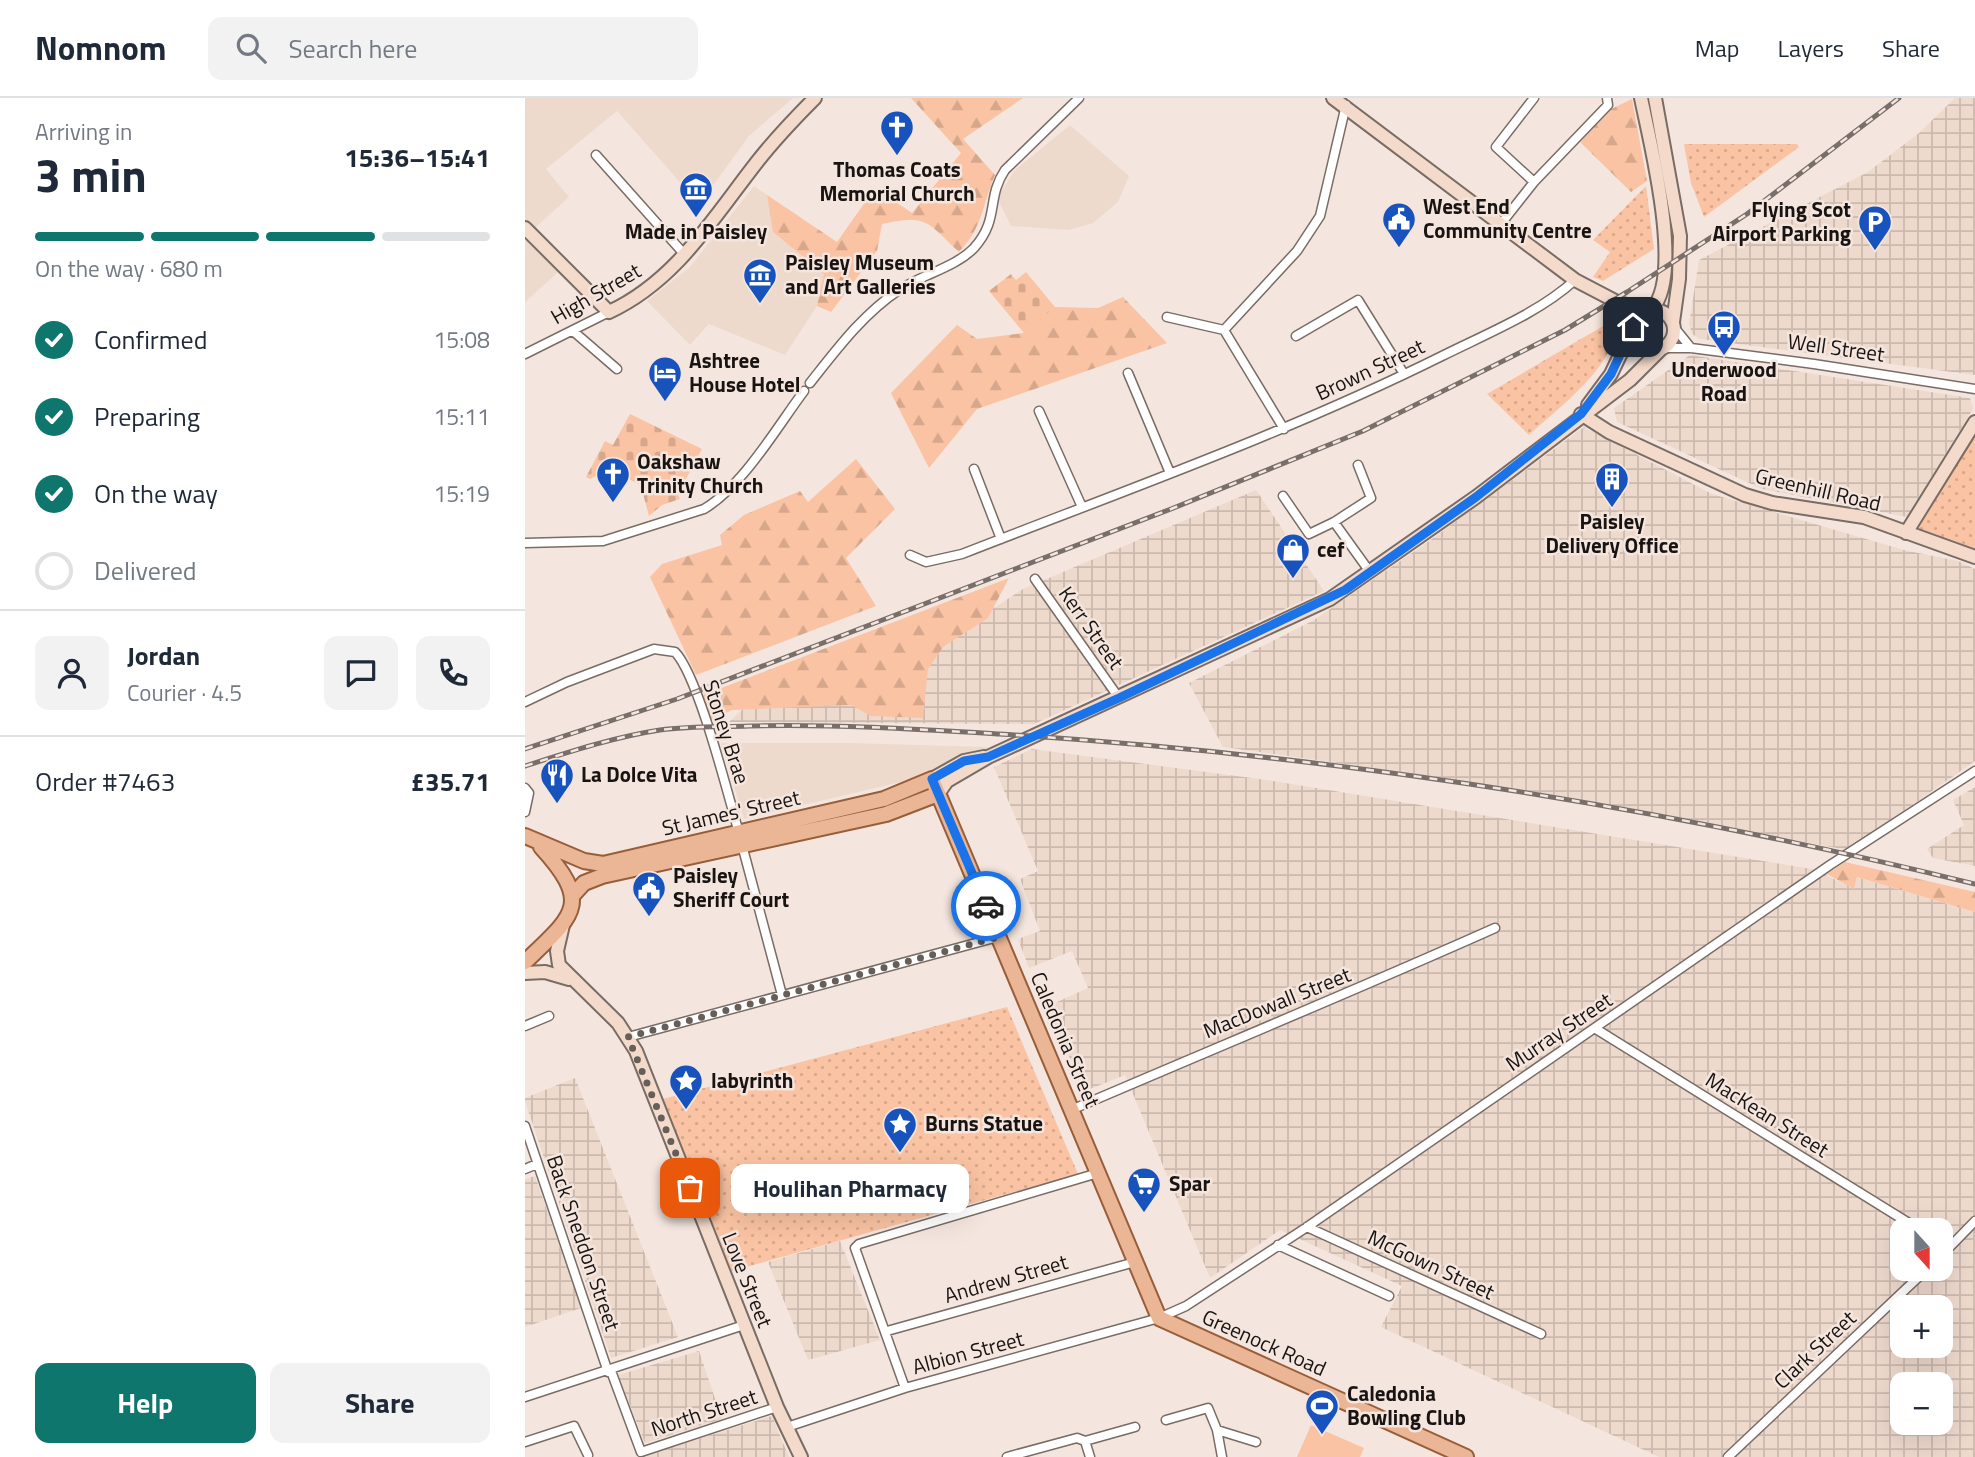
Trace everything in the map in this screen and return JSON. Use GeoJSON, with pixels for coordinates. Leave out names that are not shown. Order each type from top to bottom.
{"type":"FeatureCollection","features":[{"type":"Feature","properties":{"kind":"main road","name":"St James' Street"},"geometry":{"type":"LineString","coordinates":[[573,895],[585,883],[596,878],[884,799],[932,779]]}},
{"type":"Feature","properties":{"kind":"main road","name":"Caledonia Street"},"geometry":{"type":"LineString","coordinates":[[932,779],[1159,1318]]}},
{"type":"Feature","properties":{"kind":"main road","name":"St James' Street"},"geometry":{"type":"LineString","coordinates":[[532,839],[584,861],[604,864],[887,814],[938,794]]}},
{"type":"Feature","properties":{"kind":"main road"},"geometry":{"type":"LineString","coordinates":[[525,962],[563,925],[572,910],[573,895],[564,872],[532,839]]}},
{"type":"Feature","properties":{"kind":"main road","name":"Greenock Road"},"geometry":{"type":"LineString","coordinates":[[1159,1318],[1458,1455]]}},
{"type":"Feature","properties":{"kind":"street","name":"High Street"},"geometry":{"type":"LineString","coordinates":[[525,354],[609,312],[663,276],[709,229],[764,153],[815,98]]}},
{"type":"Feature","properties":{"kind":"street"},"geometry":{"type":"LineString","coordinates":[[810,383],[873,309],[901,289],[971,251],[989,229],[999,180],[1079,98]]}},
{"type":"Feature","properties":{"kind":"street"},"geometry":{"type":"LineString","coordinates":[[1534,98],[1496,147],[1535,182]]}},
{"type":"Feature","properties":{"kind":"street"},"geometry":{"type":"LineString","coordinates":[[1500,225],[1535,182],[1608,106],[1607,98]]}},
{"type":"Feature","properties":{"kind":"street"},"geometry":{"type":"LineString","coordinates":[[1581,414],[1611,374],[1634,326],[1650,310],[1664,289],[1666,251],[1641,98]]}},
{"type":"Feature","properties":{"kind":"street"},"geometry":{"type":"LineString","coordinates":[[938,794],[947,781],[988,757],[1330,599],[1476,497],[1581,414],[1630,380],[1673,337],[1679,279],[1679,236],[1655,98]]}},
{"type":"Feature","properties":{"kind":"street"},"geometry":{"type":"LineString","coordinates":[[1224,330],[1297,251],[1319,216],[1339,101],[1575,279],[1619,303],[1665,312],[1691,348]]}},
{"type":"Feature","properties":{"kind":"street"},"geometry":{"type":"LineString","coordinates":[[596,155],[685,255]]}},
{"type":"Feature","properties":{"kind":"street"},"geometry":{"type":"LineString","coordinates":[[525,228],[609,312]]}},
{"type":"Feature","properties":{"kind":"street","name":"Brown Street"},"geometry":{"type":"LineString","coordinates":[[910,555],[926,562],[962,554],[1284,429],[1404,374],[1560,294],[1575,279]]}},
{"type":"Feature","properties":{"kind":"street"},"geometry":{"type":"LineString","coordinates":[[1296,336],[1358,300],[1404,374]]}},
{"type":"Feature","properties":{"kind":"street"},"geometry":{"type":"LineString","coordinates":[[1619,303],[1634,326],[1639,344],[1654,350],[1662,348]]}},
{"type":"Feature","properties":{"kind":"street"},"geometry":{"type":"LineString","coordinates":[[1167,317],[1224,330],[1284,429]]}},
{"type":"Feature","properties":{"kind":"street"},"geometry":{"type":"LineString","coordinates":[[573,331],[617,369]]}},
{"type":"Feature","properties":{"kind":"street","name":"Well Street"},"geometry":{"type":"LineString","coordinates":[[1662,348],[1691,348],[1975,388]]}},
{"type":"Feature","properties":{"kind":"street"},"geometry":{"type":"LineString","coordinates":[[1128,373],[1170,472]]}},
{"type":"Feature","properties":{"kind":"street"},"geometry":{"type":"LineString","coordinates":[[525,544],[603,541],[704,509],[715,502],[749,464],[804,391]]}},
{"type":"Feature","properties":{"kind":"street"},"geometry":{"type":"LineString","coordinates":[[1039,411],[1082,507]]}},
{"type":"Feature","properties":{"kind":"street","name":"Greenhill Road"},"geometry":{"type":"LineString","coordinates":[[1581,414],[1609,432],[1745,495],[1772,503],[1864,517],[1975,557]]}},
{"type":"Feature","properties":{"kind":"street"},"geometry":{"type":"LineString","coordinates":[[1906,533],[1971,437],[1975,422]]}},
{"type":"Feature","properties":{"kind":"street"},"geometry":{"type":"LineString","coordinates":[[1283,496],[1310,534],[1335,522],[1371,498],[1358,465]]}},
{"type":"Feature","properties":{"kind":"street"},"geometry":{"type":"LineString","coordinates":[[974,469],[1001,539]]}},
{"type":"Feature","properties":{"kind":"street"},"geometry":{"type":"LineString","coordinates":[[1335,522],[1370,572]]}},
{"type":"Feature","properties":{"kind":"street","name":"Kerr Street"},"geometry":{"type":"LineString","coordinates":[[1035,579],[1119,698]]}},
{"type":"Feature","properties":{"kind":"street","name":"Stoney Brae"},"geometry":{"type":"LineString","coordinates":[[525,702],[567,682],[654,649],[668,648],[679,656],[688,674],[741,839],[782,995]]}},
{"type":"Feature","properties":{"kind":"street"},"geometry":{"type":"LineString","coordinates":[[932,779],[964,761],[988,757]]}},
{"type":"Feature","properties":{"kind":"street","name":"Murray Street"},"geometry":{"type":"LineString","coordinates":[[1159,1318],[1186,1306],[1307,1227],[1830,865],[1975,771]]}},
{"type":"Feature","properties":{"kind":"street"},"geometry":{"type":"LineString","coordinates":[[525,788],[529,793],[525,812]]}},
{"type":"Feature","properties":{"kind":"street"},"geometry":{"type":"LineString","coordinates":[[563,925],[557,959],[570,979]]}},
{"type":"Feature","properties":{"kind":"street","name":"MacDowall Street"},"geometry":{"type":"LineString","coordinates":[[1071,1110],[1250,1031],[1346,995],[1495,928]]}},
{"type":"Feature","properties":{"kind":"street"},"geometry":{"type":"LineString","coordinates":[[628,1037],[998,937]]}},
{"type":"Feature","properties":{"kind":"street","name":"Love Street"},"geometry":{"type":"LineString","coordinates":[[525,973],[545,972],[570,979],[599,1003],[628,1037],[777,1407],[801,1457]]}},
{"type":"Feature","properties":{"kind":"street"},"geometry":{"type":"LineString","coordinates":[[525,1026],[549,1016]]}},
{"type":"Feature","properties":{"kind":"street","name":"MacKean Street"},"geometry":{"type":"LineString","coordinates":[[1596,1029],[1901,1218]]}},
{"type":"Feature","properties":{"kind":"street","name":"Back Sneddon Street"},"geometry":{"type":"LineString","coordinates":[[525,1126],[641,1452]]}},
{"type":"Feature","properties":{"kind":"street"},"geometry":{"type":"LineString","coordinates":[[525,1169],[537,1164]]}},
{"type":"Feature","properties":{"kind":"street"},"geometry":{"type":"LineString","coordinates":[[905,1388],[887,1331],[855,1248],[859,1244],[1098,1174]]}},
{"type":"Feature","properties":{"kind":"street"},"geometry":{"type":"LineString","coordinates":[[1953,1244],[1975,1221]]}},
{"type":"Feature","properties":{"kind":"street","name":"McGown Street"},"geometry":{"type":"LineString","coordinates":[[1307,1227],[1541,1334]]}},
{"type":"Feature","properties":{"kind":"street"},"geometry":{"type":"LineString","coordinates":[[1278,1245],[1389,1296]]}},
{"type":"Feature","properties":{"kind":"street","name":"Andrew Street"},"geometry":{"type":"LineString","coordinates":[[887,1331],[1135,1262]]}},
{"type":"Feature","properties":{"kind":"street","name":"Clark Street"},"geometry":{"type":"LineString","coordinates":[[1728,1457],[1914,1281]]}},
{"type":"Feature","properties":{"kind":"street","name":"Albion Street"},"geometry":{"type":"LineString","coordinates":[[787,1427],[905,1388],[1159,1318]]}},
{"type":"Feature","properties":{"kind":"street"},"geometry":{"type":"LineString","coordinates":[[525,1397],[744,1325]]}},
{"type":"Feature","properties":{"kind":"street","name":"North Street"},"geometry":{"type":"LineString","coordinates":[[641,1452],[777,1407]]}},
{"type":"Feature","properties":{"kind":"street"},"geometry":{"type":"LineString","coordinates":[[1166,1420],[1208,1408],[1217,1430],[1222,1457]]}},
{"type":"Feature","properties":{"kind":"street"},"geometry":{"type":"LineString","coordinates":[[525,1442],[574,1426],[588,1455]]}},
{"type":"Feature","properties":{"kind":"street"},"geometry":{"type":"LineString","coordinates":[[1007,1457],[1077,1438],[1085,1441],[1135,1427]]}},
{"type":"Feature","properties":{"kind":"street"},"geometry":{"type":"LineString","coordinates":[[1217,1430],[1256,1442]]}},
{"type":"Feature","properties":{"kind":"street"},"geometry":{"type":"LineString","coordinates":[[1085,1441],[1090,1457]]}},
{"type":"Feature","properties":{"kind":"shaded area"},"geometry":{"type":"Polygon","coordinates":[[[525,98],[793,98],[749,136],[701,202],[694,198],[617,111],[546,169],[569,197],[536,227],[567,264],[525,302],[525,98]]]}},
{"type":"Feature","properties":{"kind":"shaded area","name":"Flying Scot Airport Parking"},"geometry":{"type":"Polygon","coordinates":[[[1955,98],[1975,98],[1975,375],[1700,339],[1692,334],[1689,324],[1699,260],[1868,172],[1919,133],[1955,98]]]}},
{"type":"Feature","properties":{"kind":"shaded area"},"geometry":{"type":"Polygon","coordinates":[[[1070,125],[1129,176],[1118,202],[1093,223],[1069,230],[1011,226],[997,198],[1015,170],[1070,125]]]}},
{"type":"Feature","properties":{"kind":"shaded area"},"geometry":{"type":"Polygon","coordinates":[[[754,186],[767,195],[773,232],[825,274],[817,306],[785,355],[709,324],[690,345],[647,301],[690,267],[754,186]]]}},
{"type":"Feature","properties":{"kind":"shaded area"},"geometry":{"type":"Polygon","coordinates":[[[1690,355],[1970,398],[1973,409],[1907,517],[1762,489],[1617,422],[1614,408],[1690,355]]]}},
{"type":"Feature","properties":{"kind":"shaded area"},"geometry":{"type":"Polygon","coordinates":[[[1584,427],[1712,494],[1904,550],[1958,561],[1975,569],[1975,761],[1848,850],[1438,777],[1223,747],[1189,683],[1314,620],[1425,544],[1584,427]]]}},
{"type":"Feature","properties":{"kind":"shaded area"},"geometry":{"type":"Polygon","coordinates":[[[1256,490],[1324,591],[1034,724],[729,722],[748,704],[948,638],[1023,589],[1256,490]]]}},
{"type":"Feature","properties":{"kind":"shaded area"},"geometry":{"type":"Polygon","coordinates":[[[721,743],[988,747],[926,776],[744,819],[721,743]]]}},
{"type":"Feature","properties":{"kind":"shaded area"},"geometry":{"type":"Polygon","coordinates":[[[1032,749],[1267,780],[1812,869],[1854,888],[1857,877],[1975,912],[1975,1457],[1659,1457],[1381,1327],[1402,1286],[1280,1230],[1210,1278],[1125,1075],[1085,1091],[1046,1007],[1088,988],[1072,951],[1029,968],[1018,939],[1040,931],[1020,879],[1038,871],[994,767],[1032,749]]]}},
{"type":"Feature","properties":{"kind":"shaded area"},"geometry":{"type":"Polygon","coordinates":[[[1975,787],[1975,866],[1933,858],[1927,849],[1964,825],[1953,800],[1975,787]]]}},
{"type":"Feature","properties":{"kind":"shaded area"},"geometry":{"type":"Polygon","coordinates":[[[575,1078],[678,1337],[611,1358],[525,1101],[525,1098],[575,1078]]]}},
{"type":"Feature","properties":{"kind":"shaded area"},"geometry":{"type":"Polygon","coordinates":[[[535,1176],[581,1308],[525,1327],[525,1179],[535,1176]]]}},
{"type":"Feature","properties":{"kind":"shaded area"},"geometry":{"type":"Polygon","coordinates":[[[840,1241],[880,1340],[808,1360],[768,1262],[840,1241]]]}},
{"type":"Feature","properties":{"kind":"shaded area"},"geometry":{"type":"Polygon","coordinates":[[[699,1351],[722,1419],[645,1443],[618,1375],[699,1351]]]}},
{"type":"Feature","properties":{"kind":"shaded area"},"geometry":{"type":"Polygon","coordinates":[[[772,1416],[789,1457],[640,1457],[772,1416]]]}},
{"type":"Feature","properties":{"kind":"green space"},"geometry":{"type":"Polygon","coordinates":[[[911,98],[1023,98],[963,139],[995,175],[978,225],[959,252],[926,223],[909,220],[882,224],[877,251],[831,312],[817,306],[824,274],[773,232],[767,195],[837,242],[875,188],[912,213],[961,153],[911,98]]]}},
{"type":"Feature","properties":{"kind":"green space"},"geometry":{"type":"Polygon","coordinates":[[[1632,99],[1647,181],[1631,192],[1580,142],[1607,111],[1632,99]]]}},
{"type":"Feature","properties":{"kind":"green space"},"geometry":{"type":"Polygon","coordinates":[[[1684,144],[1797,144],[1799,147],[1704,217],[1691,183],[1684,144]]]}},
{"type":"Feature","properties":{"kind":"green space"},"geometry":{"type":"Polygon","coordinates":[[[1646,186],[1654,249],[1603,281],[1593,277],[1610,252],[1593,240],[1646,186]]]}},
{"type":"Feature","properties":{"kind":"green space"},"geometry":{"type":"Polygon","coordinates":[[[1026,272],[1055,307],[1024,333],[989,291],[1011,274],[1016,280],[1026,272]]]}},
{"type":"Feature","properties":{"kind":"green space"},"geometry":{"type":"Polygon","coordinates":[[[1123,297],[1167,343],[977,409],[929,468],[891,393],[957,325],[977,339],[1023,333],[1055,307],[1098,308],[1123,297]]]}},
{"type":"Feature","properties":{"kind":"green space"},"geometry":{"type":"Polygon","coordinates":[[[1615,319],[1615,335],[1599,367],[1571,398],[1529,435],[1487,394],[1615,319]]]}},
{"type":"Feature","properties":{"kind":"green space"},"geometry":{"type":"Polygon","coordinates":[[[630,414],[702,449],[678,494],[680,499],[662,505],[649,516],[641,486],[627,477],[611,471],[590,479],[586,477],[605,441],[613,445],[630,414]]]}},
{"type":"Feature","properties":{"kind":"green space"},"geometry":{"type":"Polygon","coordinates":[[[1975,432],[1975,552],[1914,530],[1975,432]]]}},
{"type":"Feature","properties":{"kind":"green space"},"geometry":{"type":"Polygon","coordinates":[[[856,459],[895,509],[846,558],[876,606],[696,675],[650,577],[662,564],[722,545],[720,535],[744,515],[800,491],[808,502],[856,459]]]}},
{"type":"Feature","properties":{"kind":"green space"},"geometry":{"type":"Polygon","coordinates":[[[1009,578],[988,618],[943,647],[928,669],[923,718],[871,716],[851,705],[732,710],[710,720],[703,695],[1009,578]]]}},
{"type":"Feature","properties":{"kind":"green space"},"geometry":{"type":"Polygon","coordinates":[[[1845,862],[1975,892],[1975,912],[1857,877],[1854,889],[1827,874],[1845,862]]]}},
{"type":"Feature","properties":{"kind":"green space"},"geometry":{"type":"Polygon","coordinates":[[[1007,1007],[1078,1174],[732,1271],[663,1099],[1007,1007]]]}},
{"type":"Feature","properties":{"kind":"green space","name":"Caledonia Bowling Club"},"geometry":{"type":"Polygon","coordinates":[[[1311,1425],[1364,1448],[1360,1457],[1297,1457],[1311,1425]]]}},
{"type":"Feature","properties":{"kind":"railway"},"geometry":{"type":"LineString","coordinates":[[525,749],[677,699],[1171,509],[1363,431],[1565,330],[1627,292],[1747,214],[1899,98]]}},
{"type":"Feature","properties":{"kind":"railway"},"geometry":{"type":"LineString","coordinates":[[525,766],[626,737],[693,727],[874,727],[1122,743],[1368,770],[1612,807],[1734,830],[1975,884]]}},
{"type":"Feature","properties":{"kind":"way so far"},"geometry":{"type":"LineString","coordinates":[[690,1188],[628,1037],[998,937],[986,906]]}},
{"type":"Feature","properties":{"kind":"place","name":"Thomas Coats Memorial Church"},"geometry":{"type":"Point","coordinates":[897,157]}},
{"type":"Feature","properties":{"kind":"place","name":"Made in Paisley"},"geometry":{"type":"Point","coordinates":[696,219]}},
{"type":"Feature","properties":{"kind":"place","name":"West End Community Centre"},"geometry":{"type":"Point","coordinates":[1399,249]}},
{"type":"Feature","properties":{"kind":"place","name":"Flying Scot Airport Parking"},"geometry":{"type":"Point","coordinates":[1875,252]}},
{"type":"Feature","properties":{"kind":"place","name":"Paisley Museum and Art Galleries"},"geometry":{"type":"Point","coordinates":[760,305]}},
{"type":"Feature","properties":{"kind":"place","name":"Underwood Road"},"geometry":{"type":"Point","coordinates":[1724,357]}},
{"type":"Feature","properties":{"kind":"place","name":"Ashtree House Hotel"},"geometry":{"type":"Point","coordinates":[665,403]}},
{"type":"Feature","properties":{"kind":"place","name":"Oakshaw Trinity Church"},"geometry":{"type":"Point","coordinates":[613,504]}},
{"type":"Feature","properties":{"kind":"place","name":"Paisley Delivery Office"},"geometry":{"type":"Point","coordinates":[1612,509]}},
{"type":"Feature","properties":{"kind":"place","name":"cef"},"geometry":{"type":"Point","coordinates":[1293,580]}},
{"type":"Feature","properties":{"kind":"place","name":"La Dolce Vita"},"geometry":{"type":"Point","coordinates":[557,805]}},
{"type":"Feature","properties":{"kind":"place","name":"Paisley Sheriff Court"},"geometry":{"type":"Point","coordinates":[649,918]}},
{"type":"Feature","properties":{"kind":"place","name":"labyrinth"},"geometry":{"type":"Point","coordinates":[686,1111]}},
{"type":"Feature","properties":{"kind":"place","name":"Burns Statue"},"geometry":{"type":"Point","coordinates":[900,1154]}},
{"type":"Feature","properties":{"kind":"place","name":"Houlihan Pharmacy"},"geometry":{"type":"Point","coordinates":[690,1188]}},
{"type":"Feature","properties":{"kind":"place","name":"Spar"},"geometry":{"type":"Point","coordinates":[1144,1214]}},
{"type":"Feature","properties":{"kind":"place","name":"Caledonia Bowling Club"},"geometry":{"type":"Point","coordinates":[1322,1436]}},
{"type":"Feature","properties":{"kind":"route"},"geometry":{"type":"LineString","coordinates":[[986,906],[932,779],[964,761],[988,757],[1119,698],[1345,590],[1476,497],[1581,414],[1611,374],[1633,327]]}}]}
